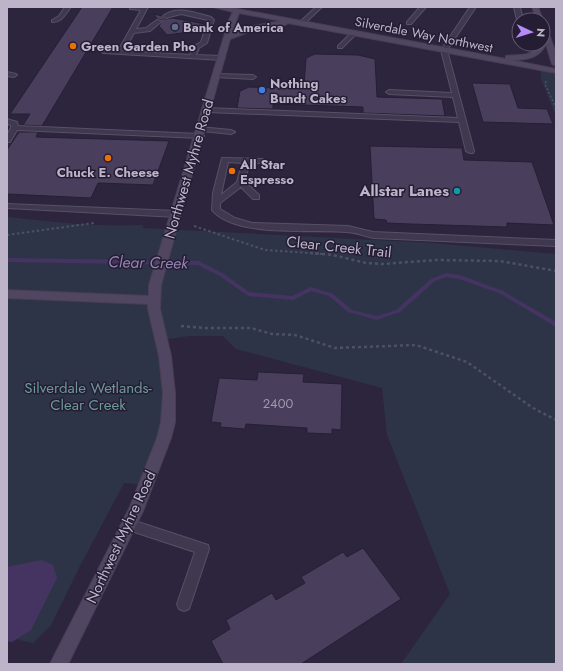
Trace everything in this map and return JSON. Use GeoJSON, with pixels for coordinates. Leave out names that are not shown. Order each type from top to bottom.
{"type":"FeatureCollection","features":[{"type":"Feature","properties":{"kind":"street","name":"Silverdale Way Northwest"},"geometry":{"type":"LineString","coordinates":[[216,7],[556,71]]}},
{"type":"Feature","properties":{"kind":"street","name":"Northwest Myhre Road"},"geometry":{"type":"LineString","coordinates":[[59,664],[129,525],[152,474],[164,438],[168,422],[169,393],[166,356],[155,316],[153,300],[155,285],[201,133],[232,20],[237,11]]}},
{"type":"Feature","properties":{"kind":"street"},"geometry":{"type":"LineString","coordinates":[[228,37],[253,28],[292,21]]}},
{"type":"Feature","properties":{"kind":"street"},"geometry":{"type":"LineString","coordinates":[[551,50],[556,64]]}},
{"type":"Feature","properties":{"kind":"street"},"geometry":{"type":"LineString","coordinates":[[472,55],[506,58],[522,57],[538,52]]}},
{"type":"Feature","properties":{"kind":"street"},"geometry":{"type":"LineString","coordinates":[[7,294],[153,300]]}},
{"type":"Feature","properties":{"kind":"lane"},"geometry":{"type":"LineString","coordinates":[[302,23],[319,7]]}},
{"type":"Feature","properties":{"kind":"lane"},"geometry":{"type":"LineString","coordinates":[[409,23],[423,7]]}},
{"type":"Feature","properties":{"kind":"lane"},"geometry":{"type":"LineString","coordinates":[[470,151],[444,50],[473,7]]}},
{"type":"Feature","properties":{"kind":"lane"},"geometry":{"type":"LineString","coordinates":[[54,21],[61,17],[67,8]]}},
{"type":"Feature","properties":{"kind":"lane"},"geometry":{"type":"LineString","coordinates":[[120,53],[144,8],[132,8]]}},
{"type":"Feature","properties":{"kind":"lane"},"geometry":{"type":"LineString","coordinates":[[166,16],[171,13],[180,12],[209,18],[211,20],[204,43],[196,47],[193,55]]}},
{"type":"Feature","properties":{"kind":"lane"},"geometry":{"type":"LineString","coordinates":[[132,31],[148,30],[159,21]]}},
{"type":"Feature","properties":{"kind":"lane"},"geometry":{"type":"LineString","coordinates":[[340,47],[354,33]]}},
{"type":"Feature","properties":{"kind":"lane"},"geometry":{"type":"LineString","coordinates":[[105,52],[193,55],[222,58]]}},
{"type":"Feature","properties":{"kind":"lane"},"geometry":{"type":"LineString","coordinates":[[217,76],[253,76]]}},
{"type":"Feature","properties":{"kind":"lane"},"geometry":{"type":"LineString","coordinates":[[389,92],[456,95]]}},
{"type":"Feature","properties":{"kind":"lane"},"geometry":{"type":"LineString","coordinates":[[207,110],[462,120]]}},
{"type":"Feature","properties":{"kind":"lane"},"geometry":{"type":"LineString","coordinates":[[7,121],[14,124],[15,128]]}},
{"type":"Feature","properties":{"kind":"lane"},"geometry":{"type":"LineString","coordinates":[[15,128],[201,133],[231,132]]}},
{"type":"Feature","properties":{"kind":"lane"},"geometry":{"type":"LineString","coordinates":[[7,140],[15,128]]}},
{"type":"Feature","properties":{"kind":"lane"},"geometry":{"type":"LineString","coordinates":[[262,161],[225,160],[217,193],[216,210],[232,220],[251,226],[348,229],[373,235],[556,243]]}},
{"type":"Feature","properties":{"kind":"lane"},"geometry":{"type":"LineString","coordinates":[[217,202],[241,183],[246,161]]}},
{"type":"Feature","properties":{"kind":"lane"},"geometry":{"type":"LineString","coordinates":[[241,183],[256,197]]}},
{"type":"Feature","properties":{"kind":"lane"},"geometry":{"type":"LineString","coordinates":[[7,206],[177,214]]}},
{"type":"Feature","properties":{"kind":"lane"},"geometry":{"type":"LineString","coordinates":[[129,525],[203,549],[184,604]]}},
{"type":"Feature","properties":{"kind":"path"},"geometry":{"type":"LineString","coordinates":[[547,78],[545,84],[556,108]]}},
{"type":"Feature","properties":{"kind":"path"},"geometry":{"type":"LineString","coordinates":[[7,235],[98,223]]}},
{"type":"Feature","properties":{"kind":"path","name":"Clear Creek Trail"},"geometry":{"type":"LineString","coordinates":[[194,226],[265,250],[332,255],[366,263],[382,264],[437,260],[478,260],[500,261],[556,271]]}},
{"type":"Feature","properties":{"kind":"path"},"geometry":{"type":"LineString","coordinates":[[181,326],[206,328],[245,328],[272,334],[294,335],[335,348],[416,345],[467,362],[533,408],[556,420]]}},
{"type":"Feature","properties":{"kind":"green space"},"geometry":{"type":"Polygon","coordinates":[[[541,68],[556,71],[556,116],[541,79],[541,68]]]}},
{"type":"Feature","properties":{"kind":"green space","name":"Silverdale Wetlands- Clear Creek"},"geometry":{"type":"Polygon","coordinates":[[[7,217],[92,225],[143,225],[143,228],[432,243],[556,254],[556,664],[401,664],[450,594],[387,435],[382,388],[236,349],[223,336],[189,336],[162,340],[169,393],[147,485],[124,483],[51,625],[33,643],[7,637],[7,217]]]}},
{"type":"Feature","properties":{"kind":"shaded area"},"geometry":{"type":"Polygon","coordinates":[[[42,560],[53,565],[57,578],[31,630],[12,642],[7,641],[7,567],[42,560]]]}},
{"type":"Feature","properties":{"kind":"building"},"geometry":{"type":"Polygon","coordinates":[[[82,7],[113,7],[42,126],[23,125],[30,114],[10,114],[82,7]]]}},
{"type":"Feature","properties":{"kind":"building","name":"Bank of America"},"geometry":{"type":"Polygon","coordinates":[[[154,14],[162,16],[165,19],[173,18],[205,24],[203,30],[167,35],[159,26],[163,20],[157,19],[154,14]]]}},
{"type":"Feature","properties":{"kind":"building"},"geometry":{"type":"Polygon","coordinates":[[[315,54],[358,55],[375,59],[377,97],[442,99],[445,116],[363,113],[363,107],[273,104],[273,109],[237,108],[240,91],[249,87],[275,88],[280,85],[304,86],[306,58],[315,54]]]}},
{"type":"Feature","properties":{"kind":"building"},"geometry":{"type":"Polygon","coordinates":[[[472,83],[510,84],[518,108],[547,109],[553,124],[483,122],[472,83]]]}},
{"type":"Feature","properties":{"kind":"building"},"geometry":{"type":"Polygon","coordinates":[[[19,132],[38,132],[36,137],[169,141],[153,185],[98,183],[91,198],[7,194],[7,150],[19,132]]]}},
{"type":"Feature","properties":{"kind":"building","name":"Allstar Lanes"},"geometry":{"type":"Polygon","coordinates":[[[370,146],[462,148],[464,160],[532,162],[554,225],[507,223],[507,227],[411,224],[387,223],[386,220],[374,219],[370,146]]]}},
{"type":"Feature","properties":{"kind":"building"},"geometry":{"type":"Polygon","coordinates":[[[258,372],[304,374],[303,382],[342,384],[341,430],[332,429],[332,434],[307,433],[307,428],[246,424],[245,429],[220,427],[221,423],[211,422],[219,378],[257,380],[258,372]]]}},
{"type":"Feature","properties":{"kind":"building"},"geometry":{"type":"Polygon","coordinates":[[[363,548],[401,599],[301,664],[223,664],[211,641],[230,629],[226,620],[272,593],[276,600],[305,583],[301,577],[343,552],[347,557],[363,548]]]}},
{"type":"Feature","properties":{"kind":"waterway","name":"Clear Creek"},"geometry":{"type":"LineString","coordinates":[[7,260],[199,263],[222,275],[248,294],[293,298],[311,289],[331,295],[350,311],[377,318],[398,311],[433,280],[446,275],[460,277],[501,292],[556,325]]}},
{"type":"Feature","properties":{"kind":"place","name":"Bank of America"},"geometry":{"type":"Point","coordinates":[175,27]}},
{"type":"Feature","properties":{"kind":"place","name":"Green Garden Pho"},"geometry":{"type":"Point","coordinates":[73,46]}},
{"type":"Feature","properties":{"kind":"place","name":"Nothing Bundt Cakes"},"geometry":{"type":"Point","coordinates":[262,90]}},
{"type":"Feature","properties":{"kind":"place","name":"Chuck E. Cheese"},"geometry":{"type":"Point","coordinates":[108,158]}},
{"type":"Feature","properties":{"kind":"place","name":"All Star Espresso"},"geometry":{"type":"Point","coordinates":[232,171]}},
{"type":"Feature","properties":{"kind":"place","name":"Allstar Lanes"},"geometry":{"type":"Point","coordinates":[457,191]}}]}
